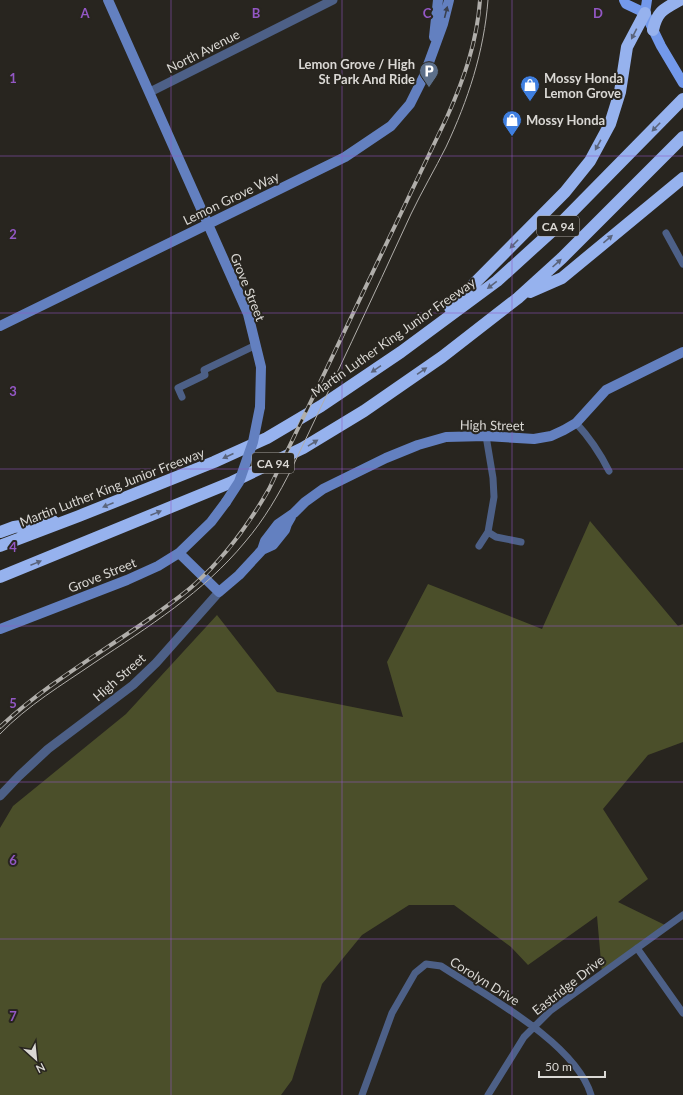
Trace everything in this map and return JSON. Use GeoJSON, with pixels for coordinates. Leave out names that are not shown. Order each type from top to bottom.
{"type":"FeatureCollection","features":[{"type":"Feature","properties":{"kind":"highway"},"geometry":{"type":"LineString","coordinates":[[653,30],[656,19],[662,9],[680,0]]}},
{"type":"Feature","properties":{"kind":"highway"},"geometry":{"type":"LineString","coordinates":[[419,339],[565,192],[590,161],[610,124],[620,92],[627,47],[644,13]]}},
{"type":"Feature","properties":{"kind":"highway","name":"Martin Luther King Junior Freeway"},"geometry":{"type":"LineString","coordinates":[[0,546],[214,462],[267,438],[321,406],[419,339],[497,281],[561,223],[683,99]]}},
{"type":"Feature","properties":{"kind":"highway","name":"CA 94"},"geometry":{"type":"LineString","coordinates":[[0,577],[232,482],[303,448],[364,411],[442,357],[518,298],[562,258],[683,138]]}},
{"type":"Feature","properties":{"kind":"highway"},"geometry":{"type":"LineString","coordinates":[[518,298],[562,278],[683,178]]}},
{"type":"Feature","properties":{"kind":"highway"},"geometry":{"type":"LineString","coordinates":[[0,532],[14,527],[79,516]]}},
{"type":"Feature","properties":{"kind":"main road","name":"Grove Street"},"geometry":{"type":"LineString","coordinates":[[0,629],[126,580],[158,566],[179,553],[211,522],[239,482],[253,442],[260,408],[261,366],[248,314],[108,0]]}},
{"type":"Feature","properties":{"kind":"main road"},"geometry":{"type":"LineString","coordinates":[[433,49],[438,0]]}},
{"type":"Feature","properties":{"kind":"main road"},"geometry":{"type":"LineString","coordinates":[[433,49],[443,24],[449,0]]}},
{"type":"Feature","properties":{"kind":"main road"},"geometry":{"type":"LineString","coordinates":[[624,0],[626,4],[644,13],[683,83]]}},
{"type":"Feature","properties":{"kind":"main road"},"geometry":{"type":"LineString","coordinates":[[644,13],[647,0]]}},
{"type":"Feature","properties":{"kind":"main road","name":"Lemon Grove Way"},"geometry":{"type":"LineString","coordinates":[[0,326],[345,157],[391,126],[410,104],[424,76],[433,49]]}},
{"type":"Feature","properties":{"kind":"main road","name":"High Street"},"geometry":{"type":"LineString","coordinates":[[219,592],[239,575],[262,550],[265,541],[278,524],[294,513],[305,502],[323,490],[386,458],[418,445],[446,438],[486,436],[534,439],[551,436],[576,423],[606,390],[683,352]]}},
{"type":"Feature","properties":{"kind":"main road"},"geometry":{"type":"LineString","coordinates":[[179,553],[219,592]]}},
{"type":"Feature","properties":{"kind":"street","name":"North Avenue"},"geometry":{"type":"LineString","coordinates":[[150,92],[333,0]]}},
{"type":"Feature","properties":{"kind":"street"},"geometry":{"type":"LineString","coordinates":[[666,233],[683,264]]}},
{"type":"Feature","properties":{"kind":"street"},"geometry":{"type":"LineString","coordinates":[[182,397],[178,388],[205,374],[204,370],[256,345]]}},
{"type":"Feature","properties":{"kind":"street"},"geometry":{"type":"LineString","coordinates":[[576,423],[589,437],[602,458],[608,472]]}},
{"type":"Feature","properties":{"kind":"street"},"geometry":{"type":"LineString","coordinates":[[479,546],[488,532],[494,497],[493,478],[486,436]]}},
{"type":"Feature","properties":{"kind":"street"},"geometry":{"type":"LineString","coordinates":[[488,532],[496,538],[521,542]]}},
{"type":"Feature","properties":{"kind":"street","name":"High Street"},"geometry":{"type":"LineString","coordinates":[[0,796],[18,776],[48,749],[133,685],[156,663],[219,592]]}},
{"type":"Feature","properties":{"kind":"street","name":"Eastridge Drive"},"geometry":{"type":"LineString","coordinates":[[488,1095],[524,1037],[550,1011],[683,915]]}},
{"type":"Feature","properties":{"kind":"street"},"geometry":{"type":"LineString","coordinates":[[637,948],[683,1012]]}},
{"type":"Feature","properties":{"kind":"street","name":"Corolyn Drive"},"geometry":{"type":"LineString","coordinates":[[362,1095],[392,1013],[415,973],[426,964],[441,966],[535,1026],[573,1063],[588,1084],[591,1095]]}},
{"type":"Feature","properties":{"kind":"green space"},"geometry":{"type":"Polygon","coordinates":[[[590,521],[678,626],[683,624],[683,742],[648,755],[603,809],[648,879],[618,902],[667,926],[602,973],[597,916],[528,965],[511,947],[454,905],[409,905],[362,935],[322,984],[292,1080],[281,1095],[0,1095],[0,828],[13,806],[126,714],[217,615],[277,692],[403,717],[387,662],[428,584],[542,629],[590,521]]]}},
{"type":"Feature","properties":{"kind":"tram line"},"geometry":{"type":"LineString","coordinates":[[0,734],[22,714],[46,696],[155,622],[193,593],[229,560],[252,534],[265,516],[292,468],[411,214],[454,129],[468,94],[479,57],[488,0]]}},
{"type":"Feature","properties":{"kind":"railway"},"geometry":{"type":"LineString","coordinates":[[0,727],[18,711],[74,669],[152,617],[190,588],[227,551],[253,515],[269,489],[447,117],[469,60],[476,31],[480,0]]}},
{"type":"Feature","properties":{"kind":"place","name":"Lemon Grove / High St Park And Ride"},"geometry":{"type":"Point","coordinates":[429,88]}},
{"type":"Feature","properties":{"kind":"place","name":"Mossy Honda Lemon Grove"},"geometry":{"type":"Point","coordinates":[530,102]}},
{"type":"Feature","properties":{"kind":"place","name":"Mossy Honda"},"geometry":{"type":"Point","coordinates":[512,137]}}]}
